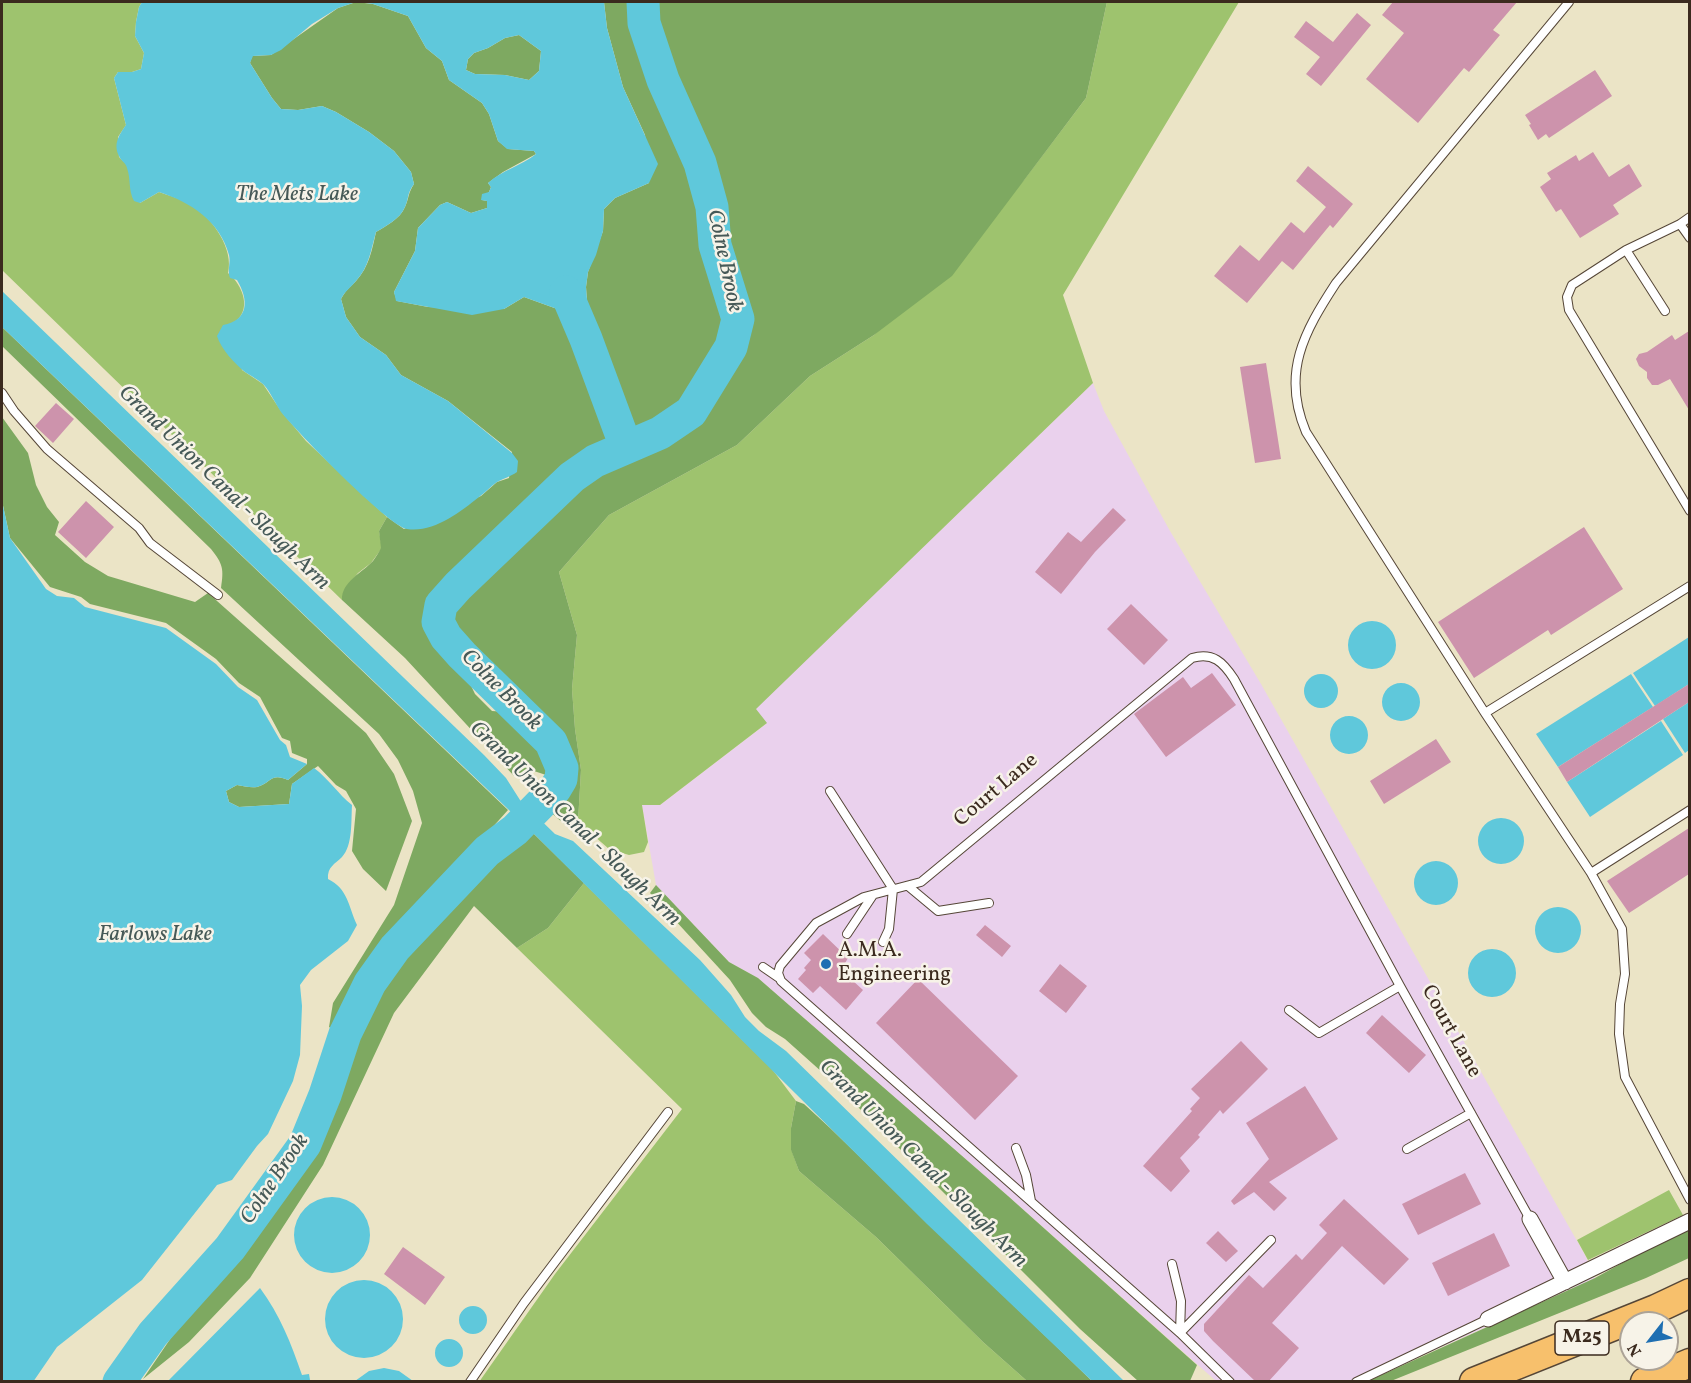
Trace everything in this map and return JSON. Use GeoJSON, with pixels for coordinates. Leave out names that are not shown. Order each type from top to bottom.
{"type":"FeatureCollection","features":[{"type":"Feature","properties":{"kind":"highway","name":"M25"},"geometry":{"type":"LineString","coordinates":[[1474,1382],[1656,1309],[1689,1293]]}},
{"type":"Feature","properties":{"kind":"highway"},"geometry":{"type":"LineString","coordinates":[[1645,1382],[1689,1363]]}},
{"type":"Feature","properties":{"kind":"street"},"geometry":{"type":"LineString","coordinates":[[1530,1219],[1565,1282]]}},
{"type":"Feature","properties":{"kind":"street"},"geometry":{"type":"LineString","coordinates":[[1488,1319],[1689,1221]]}},
{"type":"Feature","properties":{"kind":"lane"},"geometry":{"type":"LineString","coordinates":[[1569,2],[1336,283],[1305,334],[1298,354],[1294,380],[1296,403],[1306,432],[1485,713],[1591,873],[1622,929],[1624,974],[1619,1034],[1625,1077],[1689,1200]]}},
{"type":"Feature","properties":{"kind":"lane"},"geometry":{"type":"LineString","coordinates":[[1689,217],[1680,224],[1626,250],[1572,285],[1567,297],[1569,310],[1689,511]]}},
{"type":"Feature","properties":{"kind":"lane"},"geometry":{"type":"LineString","coordinates":[[1680,224],[1689,238]]}},
{"type":"Feature","properties":{"kind":"lane"},"geometry":{"type":"LineString","coordinates":[[1626,250],[1665,311]]}},
{"type":"Feature","properties":{"kind":"lane"},"geometry":{"type":"LineString","coordinates":[[2,393],[14,411],[47,449],[139,528],[150,543],[218,595]]}},
{"type":"Feature","properties":{"kind":"lane"},"geometry":{"type":"LineString","coordinates":[[1485,713],[1689,585]]}},
{"type":"Feature","properties":{"kind":"lane","name":"Court Lane"},"geometry":{"type":"LineString","coordinates":[[779,978],[780,966],[816,923],[864,897],[921,882],[1180,666],[1192,658],[1206,656],[1220,661],[1233,679],[1530,1219]]}},
{"type":"Feature","properties":{"kind":"lane"},"geometry":{"type":"LineString","coordinates":[[830,791],[893,889],[889,929],[883,942]]}},
{"type":"Feature","properties":{"kind":"lane"},"geometry":{"type":"LineString","coordinates":[[1591,873],[1689,810]]}},
{"type":"Feature","properties":{"kind":"lane"},"geometry":{"type":"LineString","coordinates":[[908,885],[938,911],[989,903]]}},
{"type":"Feature","properties":{"kind":"lane"},"geometry":{"type":"LineString","coordinates":[[847,934],[873,895]]}},
{"type":"Feature","properties":{"kind":"lane"},"geometry":{"type":"LineString","coordinates":[[763,967],[779,978],[1180,1333],[1230,1382]]}},
{"type":"Feature","properties":{"kind":"lane"},"geometry":{"type":"LineString","coordinates":[[1289,1010],[1319,1034],[1400,986]]}},
{"type":"Feature","properties":{"kind":"lane"},"geometry":{"type":"LineString","coordinates":[[470,1382],[524,1303],[669,1112]]}},
{"type":"Feature","properties":{"kind":"lane"},"geometry":{"type":"LineString","coordinates":[[1407,1149],[1472,1113]]}},
{"type":"Feature","properties":{"kind":"lane"},"geometry":{"type":"LineString","coordinates":[[1016,1148],[1026,1175],[1031,1201]]}},
{"type":"Feature","properties":{"kind":"lane"},"geometry":{"type":"LineString","coordinates":[[1180,1333],[1271,1240]]}},
{"type":"Feature","properties":{"kind":"lane"},"geometry":{"type":"LineString","coordinates":[[1172,1264],[1181,1301],[1180,1333]]}},
{"type":"Feature","properties":{"kind":"lane"},"geometry":{"type":"LineString","coordinates":[[1356,1382],[1488,1319]]}},
{"type":"Feature","properties":{"kind":"shaded area"},"geometry":{"type":"Polygon","coordinates":[[[1093,383],[1104,411],[1170,531],[1261,684],[1585,1255],[1595,1278],[1366,1381],[1216,1381],[758,978],[729,962],[656,885],[642,805],[660,805],[766,724],[755,709],[1093,383]]]}},
{"type":"Feature","properties":{"kind":"green space"},"geometry":{"type":"Polygon","coordinates":[[[2,2],[142,2],[139,7],[135,36],[144,53],[141,69],[132,72],[118,72],[114,78],[126,125],[118,137],[119,157],[127,165],[140,203],[159,192],[181,200],[208,219],[220,235],[228,254],[228,273],[238,284],[244,298],[243,312],[233,323],[242,370],[263,384],[281,411],[306,441],[387,517],[379,531],[382,548],[371,563],[349,584],[342,600],[2,270],[2,2]]]}},
{"type":"Feature","properties":{"kind":"green space"},"geometry":{"type":"Polygon","coordinates":[[[356,2],[373,4],[408,16],[426,48],[442,61],[449,80],[482,103],[489,114],[498,141],[508,149],[534,151],[536,154],[488,183],[491,187],[482,200],[487,201],[487,208],[471,213],[447,202],[440,205],[418,228],[415,251],[394,292],[397,301],[428,307],[504,309],[524,297],[560,310],[571,329],[581,338],[621,446],[593,457],[562,482],[462,576],[436,605],[434,625],[446,647],[460,663],[475,694],[492,711],[507,712],[540,735],[551,753],[555,774],[549,776],[531,770],[514,776],[405,658],[342,600],[345,588],[373,561],[380,550],[379,531],[387,517],[404,529],[481,496],[497,482],[509,478],[512,452],[448,401],[401,375],[386,355],[360,337],[346,317],[341,299],[364,270],[376,232],[392,222],[403,211],[414,184],[411,172],[394,151],[369,132],[336,112],[322,106],[298,110],[281,109],[250,63],[252,56],[271,55],[338,8],[356,2]]]}},
{"type":"Feature","properties":{"kind":"green space"},"geometry":{"type":"Polygon","coordinates":[[[604,2],[639,2],[640,24],[659,78],[697,162],[708,206],[712,246],[734,320],[728,346],[689,409],[658,431],[628,442],[589,329],[586,287],[588,272],[603,231],[604,209],[615,198],[649,183],[645,135],[623,87],[607,28],[604,2]]]}},
{"type":"Feature","properties":{"kind":"green space"},"geometry":{"type":"Polygon","coordinates":[[[647,2],[1107,2],[1086,98],[952,276],[874,335],[810,376],[737,445],[609,515],[559,572],[577,635],[572,689],[581,770],[578,822],[570,829],[548,810],[569,784],[567,760],[549,732],[490,679],[449,635],[441,622],[445,605],[573,480],[596,464],[659,437],[693,415],[733,348],[741,320],[718,242],[715,207],[703,160],[666,77],[648,20],[647,2]]]}},
{"type":"Feature","properties":{"kind":"green space"},"geometry":{"type":"Polygon","coordinates":[[[1107,2],[1239,2],[1063,295],[1093,383],[756,709],[767,723],[660,805],[642,805],[648,842],[644,852],[629,855],[609,849],[578,822],[581,770],[572,689],[577,635],[559,572],[609,515],[737,445],[810,376],[874,335],[1024,180],[1086,98],[1107,2]]]}},
{"type":"Feature","properties":{"kind":"green space"},"geometry":{"type":"Polygon","coordinates":[[[519,35],[541,51],[539,71],[529,80],[505,75],[475,74],[466,70],[468,59],[474,53],[505,38],[519,35]]]}},
{"type":"Feature","properties":{"kind":"green space"},"geometry":{"type":"Polygon","coordinates":[[[2,327],[508,810],[395,940],[363,986],[345,1023],[338,1032],[329,1027],[333,1003],[394,905],[422,823],[413,791],[398,760],[379,734],[221,588],[222,567],[211,549],[2,346],[2,327]]]}},
{"type":"Feature","properties":{"kind":"green space"},"geometry":{"type":"Polygon","coordinates":[[[2,417],[28,453],[36,485],[47,507],[59,522],[55,535],[85,562],[108,576],[195,602],[208,593],[366,733],[394,774],[412,821],[386,891],[363,869],[352,851],[356,809],[346,791],[336,785],[318,766],[292,784],[289,804],[239,807],[229,802],[226,791],[237,785],[257,787],[278,777],[288,780],[307,764],[307,759],[292,753],[290,741],[282,738],[260,697],[239,683],[216,659],[166,623],[90,604],[81,597],[50,587],[10,538],[2,501],[2,417]]]}},
{"type":"Feature","properties":{"kind":"green space"},"geometry":{"type":"Polygon","coordinates":[[[531,831],[584,883],[548,928],[517,948],[474,906],[394,1013],[323,1165],[250,1278],[189,1342],[143,1379],[230,1251],[307,1144],[326,1099],[348,1034],[373,983],[396,950],[442,901],[531,831]]]}},
{"type":"Feature","properties":{"kind":"green space"},"geometry":{"type":"Polygon","coordinates":[[[584,883],[772,1069],[796,1101],[791,1128],[791,1149],[799,1171],[876,1237],[983,1342],[1027,1381],[479,1382],[555,1274],[682,1109],[517,948],[548,928],[584,883]]]}},
{"type":"Feature","properties":{"kind":"green space"},"geometry":{"type":"Polygon","coordinates":[[[656,885],[729,962],[758,978],[1197,1365],[1190,1381],[1138,1381],[1080,1329],[832,1081],[752,1013],[730,980],[650,893],[656,885]]]}},
{"type":"Feature","properties":{"kind":"green space"},"geometry":{"type":"Polygon","coordinates":[[[796,1101],[804,1104],[829,1127],[1092,1381],[1027,1381],[983,1342],[876,1237],[799,1171],[791,1150],[791,1128],[796,1101]]]}},
{"type":"Feature","properties":{"kind":"green space"},"geometry":{"type":"Polygon","coordinates":[[[1669,1190],[1683,1215],[1588,1260],[1577,1240],[1669,1190]]]}},
{"type":"Feature","properties":{"kind":"green space"},"geometry":{"type":"Polygon","coordinates":[[[1689,1226],[1689,1258],[1646,1278],[1391,1381],[1366,1382],[1595,1278],[1689,1226]]]}},
{"type":"Feature","properties":{"kind":"water","name":"The Mets Lake"},"geometry":{"type":"Polygon","coordinates":[[[142,2],[356,2],[338,8],[312,24],[281,50],[271,55],[253,56],[250,63],[281,109],[298,110],[322,106],[336,112],[369,132],[394,151],[411,172],[414,184],[403,211],[392,222],[376,232],[364,270],[341,299],[346,317],[360,337],[386,355],[401,375],[448,401],[512,453],[518,461],[517,472],[497,482],[463,509],[436,525],[407,529],[381,512],[342,476],[281,412],[264,385],[245,372],[229,356],[217,336],[223,325],[238,319],[245,302],[237,280],[230,278],[229,258],[219,232],[202,214],[171,196],[159,192],[140,203],[134,201],[126,166],[117,152],[118,140],[126,125],[114,78],[118,72],[132,72],[141,69],[144,53],[135,36],[139,7],[142,2]]]}},
{"type":"Feature","properties":{"kind":"water","name":"The Mets Lake"},"geometry":{"type":"Polygon","coordinates":[[[359,2],[604,2],[607,28],[623,87],[658,164],[649,183],[615,198],[604,209],[603,231],[588,272],[586,287],[589,329],[581,338],[571,329],[560,310],[524,297],[504,309],[472,315],[396,301],[394,292],[415,251],[418,228],[440,205],[447,202],[471,213],[487,208],[487,201],[481,200],[482,194],[489,192],[491,187],[488,183],[536,154],[534,151],[507,149],[498,141],[489,114],[482,103],[449,80],[442,61],[426,48],[408,16],[373,4],[359,2]],[[519,35],[505,38],[474,53],[468,59],[466,70],[475,74],[505,75],[529,80],[539,71],[541,51],[519,35]]]}},
{"type":"Feature","properties":{"kind":"water"},"geometry":{"type":"Polygon","coordinates":[[[2,291],[484,755],[506,778],[520,800],[555,834],[573,841],[700,960],[731,995],[745,1017],[759,1031],[786,1051],[1124,1381],[1092,1381],[927,1224],[531,831],[2,327],[2,291]]]}},
{"type":"Feature","properties":{"kind":"water","name":"Farlows Lake"},"geometry":{"type":"Polygon","coordinates":[[[2,501],[10,538],[46,589],[57,596],[74,598],[85,607],[166,628],[216,664],[238,687],[257,700],[280,740],[286,745],[290,757],[307,764],[288,780],[278,777],[257,787],[237,785],[226,791],[229,802],[239,807],[289,804],[292,784],[314,768],[352,805],[348,846],[346,852],[330,869],[328,879],[344,893],[357,925],[348,941],[311,970],[300,985],[302,1006],[300,1055],[293,1081],[268,1134],[232,1180],[217,1185],[142,1280],[57,1347],[33,1382],[2,1381],[2,501]]]}},
{"type":"Feature","properties":{"kind":"water"},"geometry":{"type":"Polygon","coordinates":[[[1367,621],[1377,621],[1389,628],[1396,640],[1396,650],[1389,662],[1377,669],[1367,669],[1352,658],[1348,650],[1348,640],[1359,625],[1367,621]]]}},
{"type":"Feature","properties":{"kind":"water"},"geometry":{"type":"Polygon","coordinates":[[[1689,637],[1689,684],[1655,706],[1633,673],[1689,637]]]}},
{"type":"Feature","properties":{"kind":"water"},"geometry":{"type":"Polygon","coordinates":[[[1321,674],[1333,679],[1338,691],[1333,703],[1321,708],[1309,703],[1304,691],[1309,679],[1321,674]]]}},
{"type":"Feature","properties":{"kind":"water"},"geometry":{"type":"Polygon","coordinates":[[[1631,674],[1653,707],[1558,767],[1536,734],[1631,674]]]}},
{"type":"Feature","properties":{"kind":"water"},"geometry":{"type":"Polygon","coordinates":[[[1401,683],[1415,688],[1420,702],[1415,716],[1401,721],[1387,716],[1382,702],[1387,688],[1401,683]]]}},
{"type":"Feature","properties":{"kind":"water"},"geometry":{"type":"Polygon","coordinates":[[[1689,702],[1689,750],[1685,753],[1663,719],[1689,702]]]}},
{"type":"Feature","properties":{"kind":"water"},"geometry":{"type":"Polygon","coordinates":[[[1349,716],[1362,722],[1368,735],[1362,748],[1349,754],[1336,748],[1330,735],[1336,722],[1349,716]]]}},
{"type":"Feature","properties":{"kind":"water"},"geometry":{"type":"Polygon","coordinates":[[[1661,721],[1683,755],[1590,817],[1567,782],[1661,721]]]}},
{"type":"Feature","properties":{"kind":"water"},"geometry":{"type":"Polygon","coordinates":[[[1501,818],[1517,825],[1524,841],[1517,857],[1501,864],[1485,857],[1478,841],[1485,825],[1501,818]]]}},
{"type":"Feature","properties":{"kind":"water"},"geometry":{"type":"Polygon","coordinates":[[[1436,861],[1452,867],[1458,883],[1452,899],[1436,905],[1420,899],[1414,883],[1420,867],[1436,861]]]}},
{"type":"Feature","properties":{"kind":"water"},"geometry":{"type":"Polygon","coordinates":[[[1558,907],[1574,914],[1581,930],[1574,946],[1558,953],[1542,946],[1535,930],[1542,914],[1558,907]]]}},
{"type":"Feature","properties":{"kind":"water"},"geometry":{"type":"Polygon","coordinates":[[[1492,949],[1509,956],[1516,973],[1509,990],[1492,997],[1475,990],[1468,973],[1475,956],[1492,949]]]}},
{"type":"Feature","properties":{"kind":"water"},"geometry":{"type":"Polygon","coordinates":[[[325,1197],[339,1197],[353,1203],[364,1214],[368,1220],[370,1235],[368,1250],[359,1262],[347,1271],[325,1273],[311,1267],[300,1256],[294,1242],[294,1228],[300,1214],[311,1203],[325,1197]]]}},
{"type":"Feature","properties":{"kind":"water"},"geometry":{"type":"Polygon","coordinates":[[[364,1280],[379,1283],[391,1292],[400,1304],[403,1319],[400,1334],[391,1346],[379,1355],[364,1358],[349,1355],[337,1346],[328,1334],[325,1319],[328,1304],[337,1292],[349,1283],[364,1280]]]}},
{"type":"Feature","properties":{"kind":"water"},"geometry":{"type":"Polygon","coordinates":[[[260,1288],[284,1330],[302,1375],[309,1374],[310,1380],[304,1382],[168,1381],[260,1288]]]}},
{"type":"Feature","properties":{"kind":"water"},"geometry":{"type":"Polygon","coordinates":[[[473,1306],[483,1310],[487,1320],[483,1330],[473,1334],[463,1330],[459,1320],[463,1310],[473,1306]]]}},
{"type":"Feature","properties":{"kind":"water"},"geometry":{"type":"Polygon","coordinates":[[[449,1339],[459,1343],[463,1353],[459,1363],[449,1367],[439,1363],[435,1353],[439,1343],[449,1339]]]}},
{"type":"Feature","properties":{"kind":"water"},"geometry":{"type":"Polygon","coordinates":[[[384,1368],[399,1371],[413,1381],[355,1381],[369,1371],[384,1368]]]}},
{"type":"Feature","properties":{"kind":"building"},"geometry":{"type":"Polygon","coordinates":[[[1393,2],[1517,2],[1493,30],[1500,35],[1469,72],[1464,68],[1418,123],[1366,79],[1404,33],[1382,15],[1393,2]]]}},
{"type":"Feature","properties":{"kind":"building"},"geometry":{"type":"Polygon","coordinates":[[[1357,13],[1371,25],[1321,86],[1306,74],[1320,57],[1294,37],[1306,21],[1333,42],[1357,13]]]}},
{"type":"Feature","properties":{"kind":"building"},"geometry":{"type":"Polygon","coordinates":[[[1595,70],[1612,96],[1549,138],[1546,134],[1538,140],[1525,115],[1595,70]]]}},
{"type":"Feature","properties":{"kind":"building"},"geometry":{"type":"Polygon","coordinates":[[[1593,152],[1609,177],[1629,164],[1642,186],[1613,205],[1619,214],[1580,238],[1561,209],[1556,212],[1540,187],[1551,179],[1547,173],[1576,155],[1579,161],[1593,152]]]}},
{"type":"Feature","properties":{"kind":"building"},"geometry":{"type":"Polygon","coordinates":[[[1308,166],[1353,204],[1333,228],[1330,225],[1293,270],[1282,261],[1247,303],[1214,276],[1240,245],[1259,261],[1291,222],[1304,233],[1326,207],[1296,181],[1308,166]]]}},
{"type":"Feature","properties":{"kind":"building"},"geometry":{"type":"Polygon","coordinates":[[[1689,331],[1689,410],[1670,379],[1658,385],[1652,385],[1647,378],[1647,372],[1639,366],[1636,359],[1639,354],[1647,352],[1672,335],[1675,340],[1689,331]]]}},
{"type":"Feature","properties":{"kind":"building"},"geometry":{"type":"Polygon","coordinates":[[[1266,363],[1281,459],[1255,463],[1240,367],[1266,363]]]}},
{"type":"Feature","properties":{"kind":"building"},"geometry":{"type":"Polygon","coordinates":[[[56,403],[74,419],[53,443],[35,426],[56,403]]]}},
{"type":"Feature","properties":{"kind":"building"},"geometry":{"type":"Polygon","coordinates":[[[86,501],[114,527],[86,558],[58,532],[86,501]]]}},
{"type":"Feature","properties":{"kind":"building"},"geometry":{"type":"Polygon","coordinates":[[[1113,508],[1126,520],[1095,552],[1061,594],[1035,572],[1068,532],[1081,542],[1113,508]]]}},
{"type":"Feature","properties":{"kind":"building"},"geometry":{"type":"Polygon","coordinates":[[[1584,527],[1623,589],[1551,635],[1548,630],[1474,678],[1438,622],[1584,527]]]}},
{"type":"Feature","properties":{"kind":"building"},"geometry":{"type":"Polygon","coordinates":[[[1131,604],[1168,640],[1144,665],[1107,629],[1131,604]]]}},
{"type":"Feature","properties":{"kind":"building"},"geometry":{"type":"Polygon","coordinates":[[[1212,673],[1236,705],[1166,757],[1134,714],[1183,677],[1191,688],[1212,673]]]}},
{"type":"Feature","properties":{"kind":"building"},"geometry":{"type":"Polygon","coordinates":[[[1689,684],[1689,702],[1567,782],[1558,767],[1689,684]]]}},
{"type":"Feature","properties":{"kind":"building"},"geometry":{"type":"Polygon","coordinates":[[[1436,739],[1451,762],[1384,804],[1370,781],[1436,739]]]}},
{"type":"Feature","properties":{"kind":"building"},"geometry":{"type":"Polygon","coordinates":[[[1689,828],[1689,874],[1629,913],[1607,881],[1689,828]]]}},
{"type":"Feature","properties":{"kind":"building"},"geometry":{"type":"Polygon","coordinates":[[[985,925],[1011,946],[1002,957],[976,935],[985,925]]]}},
{"type":"Feature","properties":{"kind":"building","name":"A.M.A. Engineering"},"geometry":{"type":"Polygon","coordinates":[[[823,934],[848,958],[841,970],[863,990],[846,1010],[820,986],[813,993],[798,979],[811,960],[804,953],[823,934]]]}},
{"type":"Feature","properties":{"kind":"building"},"geometry":{"type":"Polygon","coordinates":[[[1060,964],[1087,986],[1066,1013],[1039,991],[1060,964]]]}},
{"type":"Feature","properties":{"kind":"building"},"geometry":{"type":"Polygon","coordinates":[[[918,979],[1018,1076],[975,1120],[876,1023],[918,979]]]}},
{"type":"Feature","properties":{"kind":"building"},"geometry":{"type":"Polygon","coordinates":[[[1382,1015],[1426,1055],[1409,1073],[1366,1033],[1382,1015]]]}},
{"type":"Feature","properties":{"kind":"building"},"geometry":{"type":"Polygon","coordinates":[[[1241,1041],[1268,1069],[1223,1114],[1220,1110],[1198,1135],[1200,1137],[1180,1158],[1190,1171],[1171,1192],[1143,1166],[1192,1111],[1190,1109],[1200,1098],[1191,1089],[1241,1041]]]}},
{"type":"Feature","properties":{"kind":"building"},"geometry":{"type":"Polygon","coordinates":[[[1305,1086],[1338,1139],[1269,1182],[1287,1198],[1274,1211],[1254,1192],[1234,1205],[1231,1201],[1269,1159],[1246,1123],[1305,1086]]]}},
{"type":"Feature","properties":{"kind":"building"},"geometry":{"type":"Polygon","coordinates":[[[1465,1173],[1481,1204],[1418,1235],[1402,1204],[1465,1173]]]}},
{"type":"Feature","properties":{"kind":"building"},"geometry":{"type":"Polygon","coordinates":[[[1344,1199],[1409,1259],[1384,1285],[1342,1246],[1272,1323],[1299,1348],[1268,1382],[1256,1382],[1204,1331],[1204,1324],[1249,1275],[1263,1288],[1296,1254],[1302,1260],[1327,1233],[1319,1225],[1344,1199]]]}},
{"type":"Feature","properties":{"kind":"building"},"geometry":{"type":"Polygon","coordinates":[[[1218,1231],[1238,1251],[1226,1262],[1206,1243],[1218,1231]]]}},
{"type":"Feature","properties":{"kind":"building"},"geometry":{"type":"Polygon","coordinates":[[[1494,1233],[1510,1266],[1448,1296],[1432,1263],[1494,1233]]]}},
{"type":"Feature","properties":{"kind":"building"},"geometry":{"type":"Polygon","coordinates":[[[403,1247],[445,1277],[425,1305],[384,1274],[403,1247]]]}},
{"type":"Feature","properties":{"kind":"waterway","name":"Colne Brook"},"geometry":{"type":"LineString","coordinates":[[119,1382],[153,1334],[230,1248],[305,1144],[325,1095],[345,1034],[370,983],[395,948],[487,851],[515,830],[555,789],[561,779],[562,768],[551,742],[446,637],[438,622],[441,605],[572,477],[595,461],[660,433],[691,412],[731,347],[738,319],[715,245],[712,207],[700,163],[663,80],[644,23],[643,2]]}},
{"type":"Feature","properties":{"kind":"waterway"},"geometry":{"type":"LineString","coordinates":[[566,292],[626,447]]}},
{"type":"Feature","properties":{"kind":"place","name":"A.M.A. Engineering"},"geometry":{"type":"Point","coordinates":[826,964]}},
{"type":"Feature","properties":{"kind":"water label","name":"Grand Union Canal - Slough Arm"},"geometry":{"type":"Point","coordinates":[223,489]}},
{"type":"Feature","properties":{"kind":"water label","name":"Grand Union Canal - Slough Arm"},"geometry":{"type":"Point","coordinates":[574,825]}},
{"type":"Feature","properties":{"kind":"water label","name":"Grand Union Canal - Slough Arm"},"geometry":{"type":"Point","coordinates":[922,1165]}}]}
